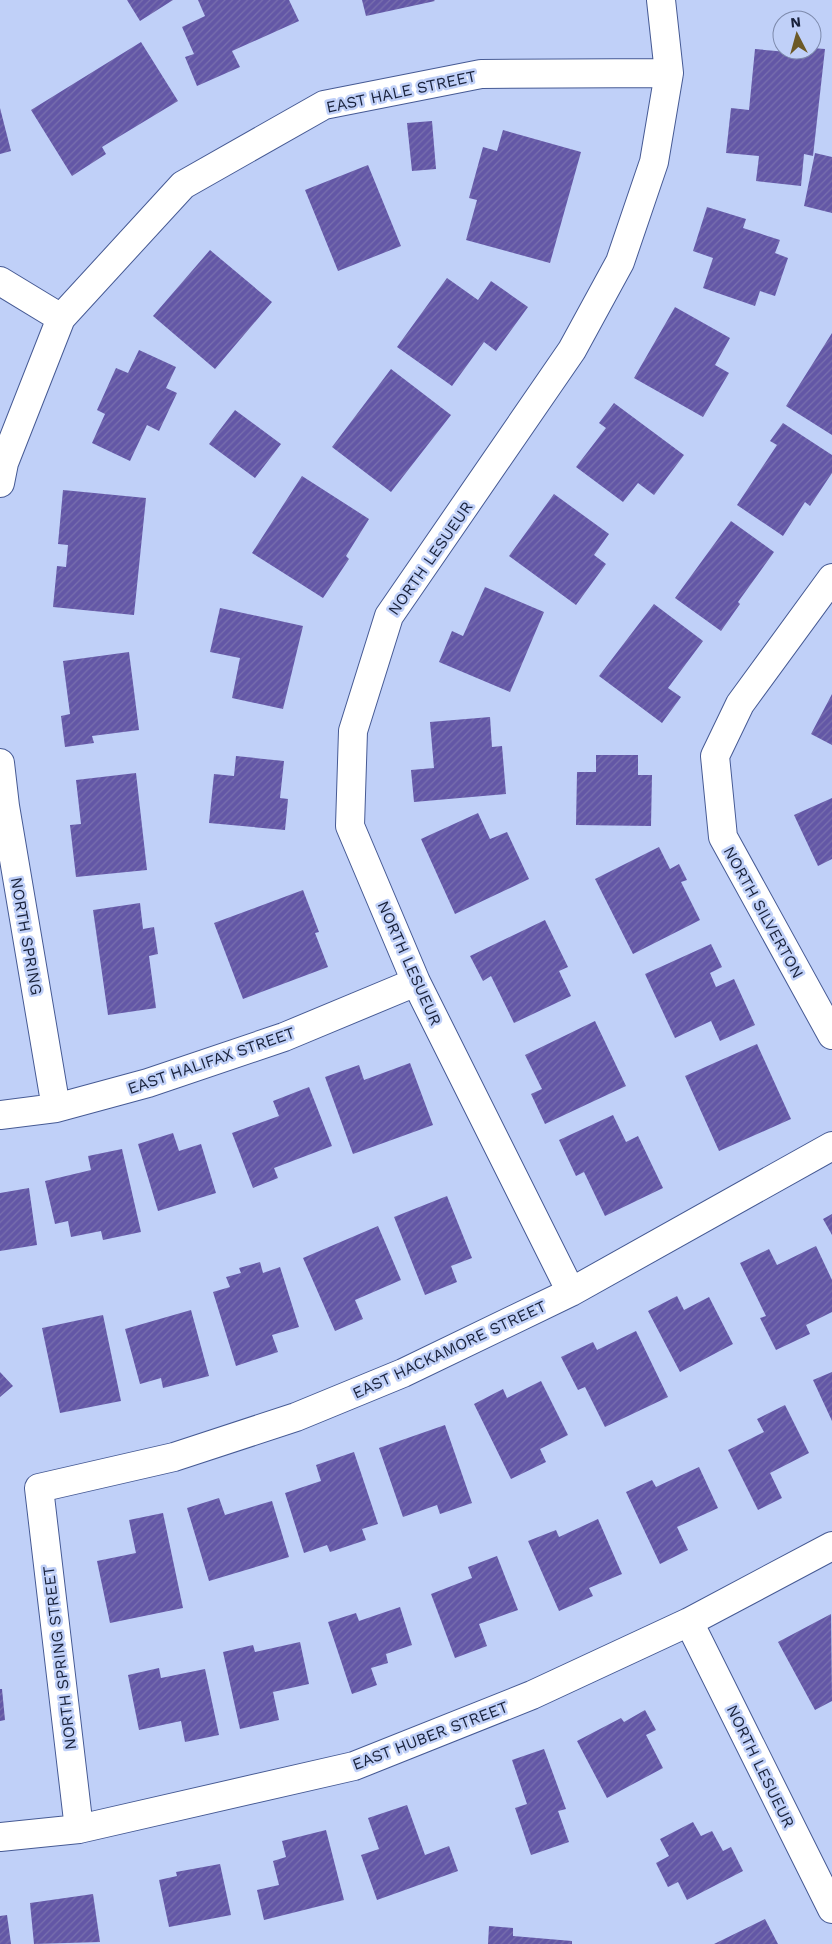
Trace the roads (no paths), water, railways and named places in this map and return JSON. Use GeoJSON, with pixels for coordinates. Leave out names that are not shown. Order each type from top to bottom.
{"type":"FeatureCollection","features":[{"type":"Feature","properties":{"kind":"street","name":"NORTH LESUEUR"},"geometry":{"type":"LineString","coordinates":[[571,1292],[416,982],[350,826],[353,731],[388,616],[572,350],[620,262],[654,162],[669,74],[661,0]]}},
{"type":"Feature","properties":{"kind":"street","name":"EAST HALE STREET"},"geometry":{"type":"LineString","coordinates":[[61,318],[183,185],[324,105],[481,74],[669,74]]}},
{"type":"Feature","properties":{"kind":"street"},"geometry":{"type":"LineString","coordinates":[[0,281],[61,318],[4,463],[0,483]]}},
{"type":"Feature","properties":{"kind":"street","name":"NORTH SILVERTON"},"geometry":{"type":"LineString","coordinates":[[832,578],[740,704],[715,756],[723,837],[832,1035]]}},
{"type":"Feature","properties":{"kind":"street","name":"NORTH SPRING"},"geometry":{"type":"LineString","coordinates":[[0,763],[5,806],[56,1108]]}},
{"type":"Feature","properties":{"kind":"street","name":"EAST HALIFAX STREET"},"geometry":{"type":"LineString","coordinates":[[0,1116],[56,1108],[148,1083],[284,1037],[416,982]]}},
{"type":"Feature","properties":{"kind":"street","name":"EAST HACKAMORE STREET"},"geometry":{"type":"LineString","coordinates":[[39,1488],[174,1457],[296,1417],[403,1373],[571,1292],[832,1146]]}},
{"type":"Feature","properties":{"kind":"street","name":"NORTH SPRING STREET"},"geometry":{"type":"LineString","coordinates":[[39,1488],[79,1829]]}},
{"type":"Feature","properties":{"kind":"street","name":"EAST HUBER STREET"},"geometry":{"type":"LineString","coordinates":[[0,1838],[79,1829],[354,1766],[532,1695],[689,1622],[832,1546]]}},
{"type":"Feature","properties":{"kind":"street","name":"NORTH LESUEUR"},"geometry":{"type":"LineString","coordinates":[[689,1622],[832,1909]]}}]}
